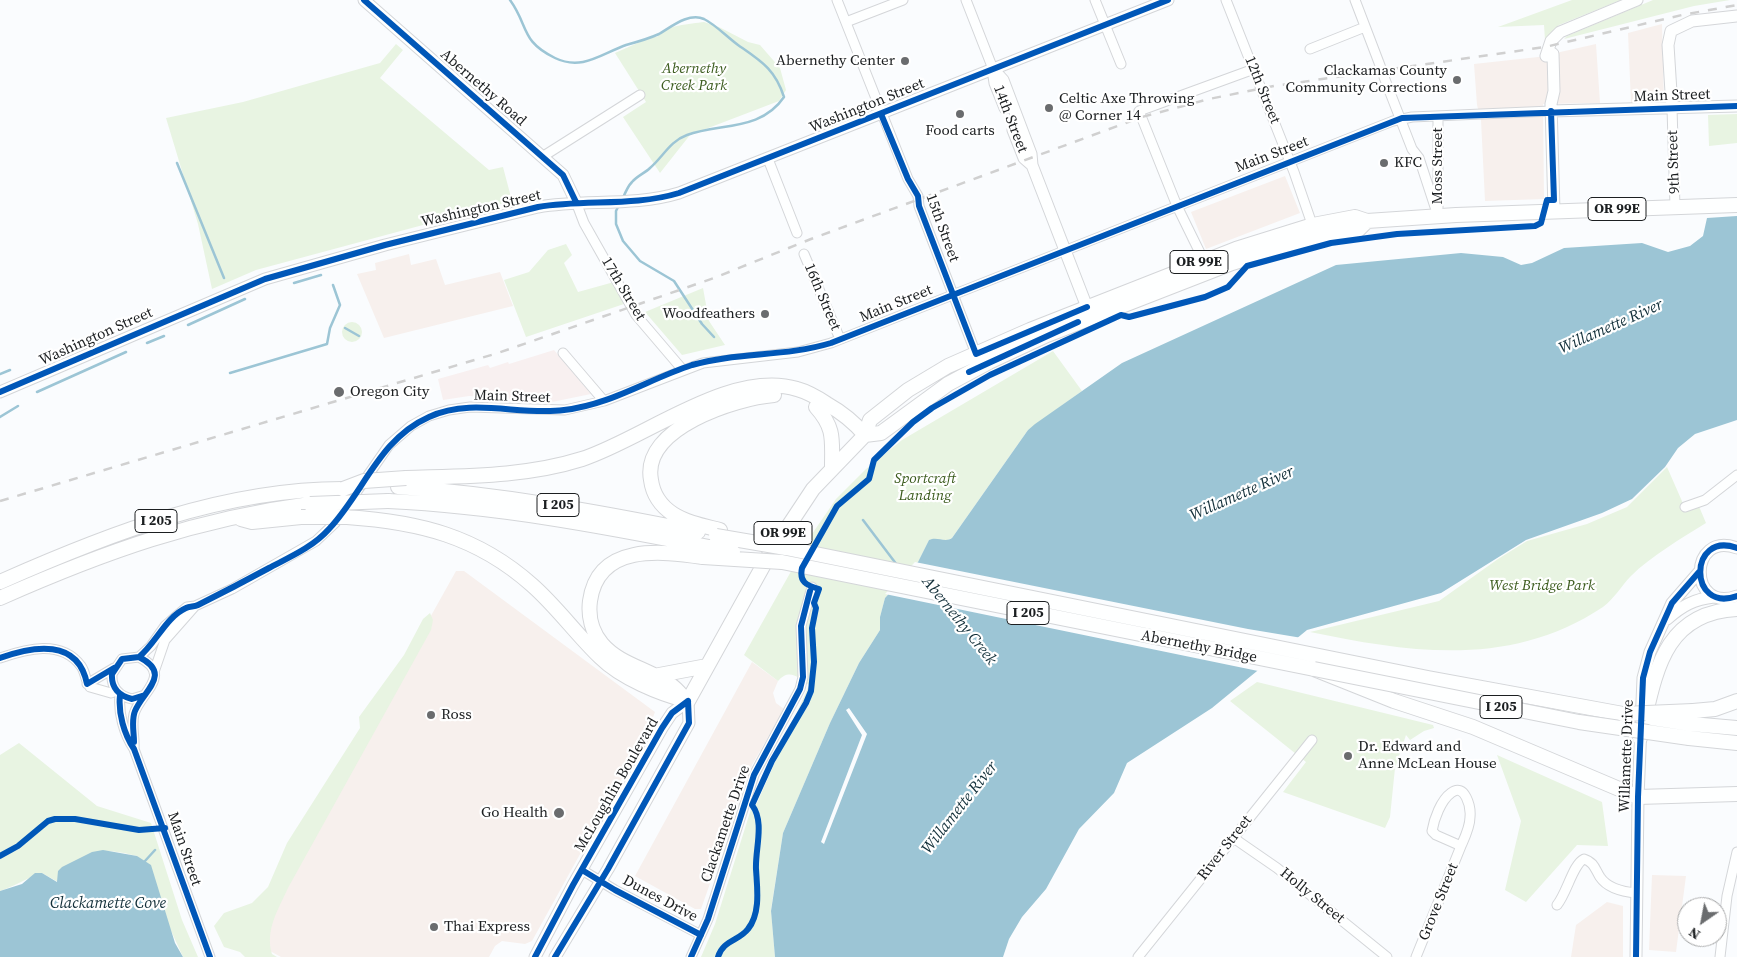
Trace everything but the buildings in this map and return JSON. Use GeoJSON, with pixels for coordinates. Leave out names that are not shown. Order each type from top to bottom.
{"type":"FeatureCollection","features":[{"type":"Feature","properties":{"kind":"highway","name":"McLoughlin Boulevard"},"geometry":{"type":"LineString","coordinates":[[688,701],[786,529],[813,489],[832,467],[865,435],[870,420],[894,399],[942,369],[976,354],[1089,312],[1240,260],[1355,217],[1367,221],[1554,210],[1737,205]]}},
{"type":"Feature","properties":{"kind":"highway","name":"McLoughlin Boulevard"},"geometry":{"type":"LineString","coordinates":[[865,435],[881,433],[929,396],[989,362],[1089,312],[1204,261],[1267,238],[1315,231]]}},
{"type":"Feature","properties":{"kind":"highway"},"geometry":{"type":"LineString","coordinates":[[402,483],[506,473],[554,466],[596,454],[686,409],[719,396],[766,387],[787,386],[815,396],[851,418],[865,435]]}},
{"type":"Feature","properties":{"kind":"highway"},"geometry":{"type":"LineString","coordinates":[[712,543],[690,522],[674,515],[664,507],[657,498],[650,478],[650,466],[660,446],[689,422],[725,405],[778,394],[800,399],[865,435]]}},
{"type":"Feature","properties":{"kind":"highway"},"geometry":{"type":"LineString","coordinates":[[816,407],[825,417],[832,433],[832,467]]}},
{"type":"Feature","properties":{"kind":"highway","name":"I 205"},"geometry":{"type":"LineString","coordinates":[[0,582],[102,539],[184,513],[244,499],[320,489],[343,490],[402,483],[545,503],[712,543]]}},
{"type":"Feature","properties":{"kind":"highway","name":"I 205"},"geometry":{"type":"LineString","coordinates":[[0,598],[59,572],[155,536],[231,517],[310,504],[388,501],[433,503],[513,511],[712,543]]}},
{"type":"Feature","properties":{"kind":"highway"},"geometry":{"type":"LineString","coordinates":[[231,517],[252,522],[301,517],[373,519],[438,530],[471,544],[498,559],[550,601],[608,664],[663,695],[688,701]]}},
{"type":"Feature","properties":{"kind":"highway"},"geometry":{"type":"LineString","coordinates":[[688,701],[670,685],[612,653],[601,643],[590,620],[590,606],[593,590],[606,569],[619,560],[633,554],[661,552],[712,543]]}},
{"type":"Feature","properties":{"kind":"highway","name":"Abernethy Bridge"},"geometry":{"type":"LineString","coordinates":[[712,543],[786,548],[1428,678],[1623,714],[1691,724]]}},
{"type":"Feature","properties":{"kind":"highway","name":"Abernethy Bridge"},"geometry":{"type":"LineString","coordinates":[[712,543],[782,562],[1579,722],[1691,724]]}},
{"type":"Feature","properties":{"kind":"highway"},"geometry":{"type":"LineString","coordinates":[[1640,738],[1660,661],[1672,641],[1688,624],[1700,617],[1714,612],[1737,609]]}},
{"type":"Feature","properties":{"kind":"highway"},"geometry":{"type":"LineString","coordinates":[[654,676],[707,666]]}},
{"type":"Feature","properties":{"kind":"highway"},"geometry":{"type":"LineString","coordinates":[[1314,670],[1394,701],[1473,727],[1638,797],[1737,794]]}},
{"type":"Feature","properties":{"kind":"highway"},"geometry":{"type":"LineString","coordinates":[[1691,724],[1714,709],[1737,702]]}},
{"type":"Feature","properties":{"kind":"highway","name":"I 205"},"geometry":{"type":"LineString","coordinates":[[1691,724],[1737,728]]}},
{"type":"Feature","properties":{"kind":"highway","name":"I 205"},"geometry":{"type":"LineString","coordinates":[[1691,724],[1737,743]]}},
{"type":"Feature","properties":{"kind":"main road","name":"Abernethy Road"},"geometry":{"type":"LineString","coordinates":[[364,0],[565,178],[576,202]]}},
{"type":"Feature","properties":{"kind":"main road","name":"Washington Street"},"geometry":{"type":"LineString","coordinates":[[0,392],[265,279],[509,214],[556,204],[641,201],[672,195],[768,159],[1168,0]]}},
{"type":"Feature","properties":{"kind":"main road"},"geometry":{"type":"LineString","coordinates":[[1554,210],[1551,112],[1551,95],[1554,91],[1553,54],[1549,49],[1553,38],[1560,32],[1637,0]]}},
{"type":"Feature","properties":{"kind":"main road","name":"9th Street"},"geometry":{"type":"LineString","coordinates":[[1672,108],[1668,45],[1673,29],[1692,21],[1737,16]]}},
{"type":"Feature","properties":{"kind":"main road","name":"14th Street"},"geometry":{"type":"LineString","coordinates":[[993,69],[995,83],[1024,158],[1032,165],[1089,312]]}},
{"type":"Feature","properties":{"kind":"main road","name":"Main Street"},"geometry":{"type":"LineString","coordinates":[[1551,112],[1737,106]]}},
{"type":"Feature","properties":{"kind":"main road","name":"Willamette Drive"},"geometry":{"type":"LineString","coordinates":[[1636,957],[1641,700],[1645,671],[1672,603],[1699,572],[1705,556],[1719,547],[1734,546]]}},
{"type":"Feature","properties":{"kind":"main road"},"geometry":{"type":"LineString","coordinates":[[1699,572],[1703,586],[1714,597]]}},
{"type":"Feature","properties":{"kind":"main road","name":"Willamette Drive"},"geometry":{"type":"LineString","coordinates":[[1664,622],[1684,605],[1703,598],[1714,597],[1723,599],[1737,596]]}},
{"type":"Feature","properties":{"kind":"main road","name":"McLoughlin Boulevard"},"geometry":{"type":"LineString","coordinates":[[534,957],[662,728],[672,713],[688,701]]}},
{"type":"Feature","properties":{"kind":"main road","name":"McLoughlin Boulevard"},"geometry":{"type":"LineString","coordinates":[[555,957],[689,723],[688,701]]}},
{"type":"Feature","properties":{"kind":"street","name":"15th Street"},"geometry":{"type":"LineString","coordinates":[[837,0],[908,179],[918,196],[919,206],[976,354]]}},
{"type":"Feature","properties":{"kind":"street"},"geometry":{"type":"LineString","coordinates":[[846,22],[903,0]]}},
{"type":"Feature","properties":{"kind":"street","name":"14th Street"},"geometry":{"type":"LineString","coordinates":[[966,0],[993,69]]}},
{"type":"Feature","properties":{"kind":"street"},"geometry":{"type":"LineString","coordinates":[[1095,0],[1121,64]]}},
{"type":"Feature","properties":{"kind":"street","name":"12th Street"},"geometry":{"type":"LineString","coordinates":[[1226,0],[1290,161],[1315,231]]}},
{"type":"Feature","properties":{"kind":"street"},"geometry":{"type":"LineString","coordinates":[[1355,0],[1402,118],[1412,149],[1419,158],[1438,216]]}},
{"type":"Feature","properties":{"kind":"street"},"geometry":{"type":"LineString","coordinates":[[1310,49],[1365,27]]}},
{"type":"Feature","properties":{"kind":"street"},"geometry":{"type":"LineString","coordinates":[[1204,261],[1177,206],[1139,111],[1254,69]]}},
{"type":"Feature","properties":{"kind":"street"},"geometry":{"type":"LineString","coordinates":[[542,157],[640,95]]}},
{"type":"Feature","properties":{"kind":"street","name":"9th Street"},"geometry":{"type":"LineString","coordinates":[[1672,108],[1678,207]]}},
{"type":"Feature","properties":{"kind":"street","name":"Main Street"},"geometry":{"type":"LineString","coordinates":[[210,957],[165,828],[124,727],[118,693],[112,680],[114,668],[127,657],[139,657],[152,646],[176,615],[186,607],[195,606],[294,556],[316,541],[340,516],[389,445],[417,422],[443,412],[462,408],[556,411],[604,401],[682,369],[715,360],[798,352],[840,339],[1402,118],[1551,112]]}},
{"type":"Feature","properties":{"kind":"street","name":"Moss Street"},"geometry":{"type":"LineString","coordinates":[[1438,116],[1438,216]]}},
{"type":"Feature","properties":{"kind":"street"},"geometry":{"type":"LineString","coordinates":[[768,159],[797,233]]}},
{"type":"Feature","properties":{"kind":"street","name":"17th Street"},"geometry":{"type":"LineString","coordinates":[[576,202],[584,224],[636,315],[682,369]]}},
{"type":"Feature","properties":{"kind":"street","name":"16th Street"},"geometry":{"type":"LineString","coordinates":[[804,254],[840,339]]}},
{"type":"Feature","properties":{"kind":"street"},"geometry":{"type":"LineString","coordinates":[[563,353],[604,401]]}},
{"type":"Feature","properties":{"kind":"street"},"geometry":{"type":"LineString","coordinates":[[1685,507],[1705,500],[1737,475]]}},
{"type":"Feature","properties":{"kind":"street","name":"Clackamette Drive"},"geometry":{"type":"LineString","coordinates":[[691,957],[702,935],[754,775],[800,689],[803,677],[802,626],[812,586]]}},
{"type":"Feature","properties":{"kind":"street","name":"Main Street"},"geometry":{"type":"LineString","coordinates":[[134,749],[134,717],[145,695],[153,685],[154,672],[165,640],[172,629],[191,613],[195,606]]}},
{"type":"Feature","properties":{"kind":"street"},"geometry":{"type":"LineString","coordinates":[[0,658],[29,650],[53,649],[66,652],[80,664],[85,673],[87,684],[90,687],[118,693],[132,699],[145,695]]}},
{"type":"Feature","properties":{"kind":"street"},"geometry":{"type":"LineString","coordinates":[[139,657],[151,666],[154,672]]}},
{"type":"Feature","properties":{"kind":"street"},"geometry":{"type":"LineString","coordinates":[[87,684],[114,668]]}},
{"type":"Feature","properties":{"kind":"street","name":"River Street"},"geometry":{"type":"LineString","coordinates":[[1138,957],[1312,740]]}},
{"type":"Feature","properties":{"kind":"street","name":"Grove Street"},"geometry":{"type":"LineString","coordinates":[[1416,957],[1461,846],[1471,816],[1465,796],[1461,791],[1455,790],[1443,803],[1432,830],[1436,835],[1461,846]]}},
{"type":"Feature","properties":{"kind":"street","name":"Holly Street"},"geometry":{"type":"LineString","coordinates":[[1234,839],[1277,868],[1387,957]]}},
{"type":"Feature","properties":{"kind":"street"},"geometry":{"type":"LineString","coordinates":[[1720,957],[1737,852]]}},
{"type":"Feature","properties":{"kind":"street"},"geometry":{"type":"LineString","coordinates":[[1557,905],[1567,890],[1576,865],[1584,859],[1594,864],[1600,878],[1606,883],[1618,890],[1637,893]]}},
{"type":"Feature","properties":{"kind":"street","name":"Dunes Drive"},"geometry":{"type":"LineString","coordinates":[[582,870],[702,935]]}},
{"type":"Feature","properties":{"kind":"shaded area"},"geometry":{"type":"Polygon","coordinates":[[[1662,24],[1664,102],[1631,103],[1628,33],[1662,24]]]}},
{"type":"Feature","properties":{"kind":"shaded area"},"geometry":{"type":"Polygon","coordinates":[[[1596,44],[1600,103],[1543,104],[1544,199],[1485,201],[1481,120],[1477,105],[1474,64],[1538,57],[1596,44]]]}},
{"type":"Feature","properties":{"kind":"shaded area"},"geometry":{"type":"Polygon","coordinates":[[[1285,176],[1300,213],[1206,249],[1191,212],[1285,176]]]}},
{"type":"Feature","properties":{"kind":"shaded area"},"geometry":{"type":"Polygon","coordinates":[[[409,254],[411,265],[436,259],[445,285],[500,272],[513,306],[384,338],[357,274],[376,270],[375,263],[409,254]]]}},
{"type":"Feature","properties":{"kind":"shaded area"},"geometry":{"type":"Polygon","coordinates":[[[554,350],[591,394],[552,402],[469,396],[443,400],[438,379],[488,365],[490,368],[508,362],[509,364],[554,350]]]}},
{"type":"Feature","properties":{"kind":"shaded area"},"geometry":{"type":"Polygon","coordinates":[[[456,571],[464,571],[655,712],[647,733],[532,941],[525,944],[502,941],[495,946],[489,957],[281,957],[250,940],[456,571]]]}},
{"type":"Feature","properties":{"kind":"shaded area"},"geometry":{"type":"Polygon","coordinates":[[[752,662],[778,681],[773,693],[776,703],[784,709],[752,765],[701,909],[695,909],[635,876],[752,662]]]}},
{"type":"Feature","properties":{"kind":"shaded area"},"geometry":{"type":"Polygon","coordinates":[[[1652,875],[1686,876],[1683,897],[1677,897],[1676,952],[1649,950],[1652,875]]]}},
{"type":"Feature","properties":{"kind":"shaded area"},"geometry":{"type":"Polygon","coordinates":[[[1607,902],[1623,906],[1623,957],[1571,957],[1576,925],[1607,902]]]}},
{"type":"Feature","properties":{"kind":"green space"},"geometry":{"type":"Polygon","coordinates":[[[1572,0],[1621,0],[1559,25],[1545,40],[1544,25],[1498,27],[1572,0]]]}},
{"type":"Feature","properties":{"kind":"green space"},"geometry":{"type":"Polygon","coordinates":[[[1653,0],[1730,0],[1694,6],[1564,39],[1567,36],[1653,0]]]}},
{"type":"Feature","properties":{"kind":"green space","name":"Abernethy Creek Park"},"geometry":{"type":"Polygon","coordinates":[[[704,22],[719,27],[748,42],[760,45],[780,68],[786,90],[779,101],[690,135],[660,173],[623,117],[646,102],[615,53],[651,37],[657,37],[665,30],[685,24],[704,22]]]}},
{"type":"Feature","properties":{"kind":"green space"},"geometry":{"type":"Polygon","coordinates":[[[396,44],[403,50],[380,78],[489,170],[503,167],[512,201],[256,270],[212,289],[198,224],[166,118],[243,102],[380,63],[396,44]]]}},
{"type":"Feature","properties":{"kind":"green space"},"geometry":{"type":"Polygon","coordinates":[[[1737,114],[1737,143],[1709,146],[1708,115],[1737,114]]]}},
{"type":"Feature","properties":{"kind":"green space"},"geometry":{"type":"Polygon","coordinates":[[[566,244],[572,255],[564,263],[578,292],[614,282],[624,304],[526,337],[504,280],[529,272],[548,250],[566,244]]]}},
{"type":"Feature","properties":{"kind":"green space"},"geometry":{"type":"Polygon","coordinates":[[[703,288],[709,321],[725,345],[682,355],[645,312],[703,288]]]}},
{"type":"Feature","properties":{"kind":"green space"},"geometry":{"type":"Polygon","coordinates":[[[352,322],[359,325],[362,332],[359,339],[352,342],[345,339],[342,332],[345,325],[352,322]]]}},
{"type":"Feature","properties":{"kind":"green space","name":"Sportcraft Landing"},"geometry":{"type":"Polygon","coordinates":[[[1053,351],[1082,391],[1028,430],[952,538],[947,540],[929,540],[918,562],[885,598],[880,617],[880,630],[859,663],[830,723],[783,833],[771,910],[775,957],[701,957],[715,924],[751,809],[757,803],[809,685],[790,674],[778,681],[744,655],[812,534],[836,499],[866,469],[902,440],[1053,351]]]}},
{"type":"Feature","properties":{"kind":"green space","name":"West Bridge Park"},"geometry":{"type":"Polygon","coordinates":[[[1667,467],[1685,508],[1698,504],[1706,523],[1648,561],[1631,576],[1603,607],[1568,626],[1533,640],[1497,647],[1460,650],[1386,646],[1310,632],[1439,601],[1527,541],[1587,524],[1627,507],[1667,467]]]}},
{"type":"Feature","properties":{"kind":"green space"},"geometry":{"type":"Polygon","coordinates":[[[430,613],[433,620],[431,630],[288,888],[277,912],[271,928],[270,945],[272,954],[277,957],[245,957],[240,952],[224,947],[214,926],[224,913],[252,903],[268,887],[287,843],[360,728],[359,717],[404,655],[423,619],[430,613]]]}},
{"type":"Feature","properties":{"kind":"green space"},"geometry":{"type":"Polygon","coordinates":[[[1257,682],[1433,725],[1434,728],[1424,731],[1410,740],[1406,735],[1395,768],[1390,817],[1385,828],[1283,792],[1306,762],[1230,701],[1257,682]]]}},
{"type":"Feature","properties":{"kind":"green space"},"geometry":{"type":"Polygon","coordinates":[[[19,743],[97,806],[151,823],[182,920],[198,957],[183,957],[137,856],[113,851],[88,855],[58,871],[58,882],[42,873],[0,891],[0,755],[19,743]]]}},
{"type":"Feature","properties":{"kind":"green space"},"geometry":{"type":"Polygon","coordinates":[[[1497,755],[1602,802],[1608,846],[1577,845],[1526,902],[1505,890],[1521,821],[1497,755]]]}},
{"type":"Feature","properties":{"kind":"water","name":"Willamette River"},"geometry":{"type":"Polygon","coordinates":[[[1737,216],[1737,420],[1695,434],[1678,448],[1665,467],[1632,499],[1602,513],[1526,540],[1441,593],[1307,630],[1212,708],[1127,763],[1114,793],[1079,829],[1046,889],[1022,917],[1009,939],[1003,957],[775,957],[771,911],[783,833],[830,723],[859,663],[880,630],[880,617],[885,598],[918,562],[929,540],[947,540],[952,538],[1028,430],[1035,424],[1122,363],[1336,265],[1461,253],[1503,257],[1521,265],[1532,263],[1564,248],[1642,243],[1668,252],[1690,246],[1703,236],[1707,218],[1737,216]]]}},
{"type":"Feature","properties":{"kind":"water","name":"Clackamette Cove"},"geometry":{"type":"Polygon","coordinates":[[[103,850],[137,856],[151,865],[175,943],[183,957],[0,957],[0,891],[22,884],[35,873],[42,873],[57,882],[58,871],[62,867],[92,852],[103,850]]]}},
{"type":"Feature","properties":{"kind":"pier"},"geometry":{"type":"Polygon","coordinates":[[[915,562],[1248,629],[1302,638],[1263,672],[885,594],[915,562]]]}},
{"type":"Feature","properties":{"kind":"pier"},"geometry":{"type":"Polygon","coordinates":[[[849,708],[867,734],[824,844],[821,842],[862,735],[846,710],[849,708]]]}},
{"type":"Feature","properties":{"kind":"waterway","name":"Abernethy Creek"},"geometry":{"type":"LineString","coordinates":[[510,0],[530,39],[544,52],[565,62],[574,63],[591,60],[626,45],[655,36],[686,19],[698,17],[713,24],[760,61],[772,72],[776,79],[784,97],[775,108],[764,116],[752,121],[700,131],[681,138],[671,145],[655,164],[634,180],[623,198]]}},
{"type":"Feature","properties":{"kind":"waterway"},"geometry":{"type":"LineString","coordinates":[[177,163],[224,278]]}},
{"type":"Feature","properties":{"kind":"waterway","name":"Abernethy Creek"},"geometry":{"type":"LineString","coordinates":[[619,205],[616,211],[616,224],[623,241],[640,261],[674,281],[702,324],[714,337]]}},
{"type":"Feature","properties":{"kind":"waterway"},"geometry":{"type":"LineString","coordinates":[[294,283],[321,275]]}},
{"type":"Feature","properties":{"kind":"waterway"},"geometry":{"type":"LineString","coordinates":[[230,373],[327,344],[330,328],[340,305],[333,285]]}},
{"type":"Feature","properties":{"kind":"waterway"},"geometry":{"type":"LineString","coordinates":[[188,325],[245,299]]}},
{"type":"Feature","properties":{"kind":"waterway"},"geometry":{"type":"LineString","coordinates":[[345,328],[359,336]]}},
{"type":"Feature","properties":{"kind":"waterway"},"geometry":{"type":"LineString","coordinates":[[147,343],[164,336]]}},
{"type":"Feature","properties":{"kind":"waterway"},"geometry":{"type":"LineString","coordinates":[[37,392],[126,352]]}},
{"type":"Feature","properties":{"kind":"waterway"},"geometry":{"type":"LineString","coordinates":[[0,374],[10,370]]}},
{"type":"Feature","properties":{"kind":"waterway"},"geometry":{"type":"LineString","coordinates":[[0,417],[18,406]]}},
{"type":"Feature","properties":{"kind":"waterway","name":"Abernethy Creek"},"geometry":{"type":"LineString","coordinates":[[863,520],[897,565]]}},
{"type":"Feature","properties":{"kind":"waterway"},"geometry":{"type":"LineString","coordinates":[[145,861],[155,850]]}},
{"type":"Feature","properties":{"kind":"railway"},"geometry":{"type":"LineString","coordinates":[[0,501],[498,353],[714,278],[811,239],[1142,117],[1209,99],[1274,86],[1545,47],[1682,15],[1737,5]]}},
{"type":"Feature","properties":{"kind":"cycle path"},"geometry":{"type":"LineString","coordinates":[[364,0],[563,175],[576,202]]}},
{"type":"Feature","properties":{"kind":"cycle path"},"geometry":{"type":"LineString","coordinates":[[0,392],[265,279],[385,245],[538,207],[573,203],[644,200],[679,193],[1168,0]]}},
{"type":"Feature","properties":{"kind":"cycle path"},"geometry":{"type":"LineString","coordinates":[[139,657],[179,612],[187,607],[198,605],[293,556],[316,541],[341,514],[373,467],[397,439],[429,417],[445,411],[462,408],[530,411],[564,410],[597,403],[692,365],[726,358],[796,351],[831,343],[1402,118],[1737,106]]}},
{"type":"Feature","properties":{"kind":"cycle path"},"geometry":{"type":"LineString","coordinates":[[718,957],[720,951],[727,944],[748,929],[755,915],[757,908],[756,861],[759,827],[756,812],[752,805],[772,761],[811,691],[814,662],[812,628],[816,608],[814,603],[819,589],[804,582],[801,573],[802,568],[837,506],[869,479],[874,460],[913,422],[932,408],[990,375],[1121,315],[1129,317],[1205,297],[1228,287],[1247,266],[1331,243],[1397,234],[1535,226],[1541,223],[1547,200],[1554,200],[1551,111]]}},
{"type":"Feature","properties":{"kind":"cycle path"},"geometry":{"type":"LineString","coordinates":[[881,114],[908,179],[918,196],[919,206],[976,354],[1087,307]]}},
{"type":"Feature","properties":{"kind":"cycle path"},"geometry":{"type":"LineString","coordinates":[[969,372],[1078,322]]}},
{"type":"Feature","properties":{"kind":"cycle path"},"geometry":{"type":"LineString","coordinates":[[1737,548],[1721,546],[1709,550],[1703,560],[1700,572],[1703,584],[1709,594],[1721,598],[1737,596]]}},
{"type":"Feature","properties":{"kind":"cycle path"},"geometry":{"type":"LineString","coordinates":[[1636,957],[1638,797],[1643,678],[1650,652],[1672,603],[1699,572]]}},
{"type":"Feature","properties":{"kind":"cycle path"},"geometry":{"type":"LineString","coordinates":[[691,957],[708,919],[754,775],[800,689],[803,677],[801,626],[810,591]]}},
{"type":"Feature","properties":{"kind":"cycle path"},"geometry":{"type":"LineString","coordinates":[[0,658],[40,649],[64,652],[74,659],[82,669],[87,684],[114,668]]}},
{"type":"Feature","properties":{"kind":"cycle path"},"geometry":{"type":"LineString","coordinates":[[134,742],[133,722],[135,711],[149,690],[155,676],[154,670],[149,663],[139,657],[122,659],[112,674],[114,687],[123,696],[132,699],[145,695]]}},
{"type":"Feature","properties":{"kind":"cycle path"},"geometry":{"type":"LineString","coordinates":[[120,695],[120,709],[125,730],[134,749],[210,957]]}},
{"type":"Feature","properties":{"kind":"cycle path"},"geometry":{"type":"LineString","coordinates":[[535,957],[573,885],[662,728],[672,713],[688,701]]}},
{"type":"Feature","properties":{"kind":"cycle path"},"geometry":{"type":"LineString","coordinates":[[555,957],[608,869],[689,723],[688,701]]}},
{"type":"Feature","properties":{"kind":"cycle path"},"geometry":{"type":"LineString","coordinates":[[0,856],[18,846],[48,821],[55,819],[75,819],[139,830],[165,828]]}},
{"type":"Feature","properties":{"kind":"cycle path"},"geometry":{"type":"LineString","coordinates":[[582,870],[615,890],[701,935]]}},
{"type":"Feature","properties":{"kind":"place","name":"Abernethy Center"},"geometry":{"type":"Point","coordinates":[905,61]}},
{"type":"Feature","properties":{"kind":"place","name":"Clackamas County Community Corrections"},"geometry":{"type":"Point","coordinates":[1457,80]}},
{"type":"Feature","properties":{"kind":"place","name":"Celtic Axe Throwing @ Corner 14"},"geometry":{"type":"Point","coordinates":[1049,108]}},
{"type":"Feature","properties":{"kind":"place","name":"Food carts"},"geometry":{"type":"Point","coordinates":[960,114]}},
{"type":"Feature","properties":{"kind":"place","name":"KFC"},"geometry":{"type":"Point","coordinates":[1384,163]}},
{"type":"Feature","properties":{"kind":"place","name":"Woodfeathers"},"geometry":{"type":"Point","coordinates":[765,314]}},
{"type":"Feature","properties":{"kind":"place","name":"Oregon City"},"geometry":{"type":"Point","coordinates":[339,392]}},
{"type":"Feature","properties":{"kind":"place","name":"Ross"},"geometry":{"type":"Point","coordinates":[431,715]}},
{"type":"Feature","properties":{"kind":"place","name":"Dr. Edward and Anne McLean House"},"geometry":{"type":"Point","coordinates":[1348,756]}},
{"type":"Feature","properties":{"kind":"place","name":"Go Health"},"geometry":{"type":"Point","coordinates":[559,813]}},
{"type":"Feature","properties":{"kind":"place","name":"Thai Express"},"geometry":{"type":"Point","coordinates":[434,927]}}]}
